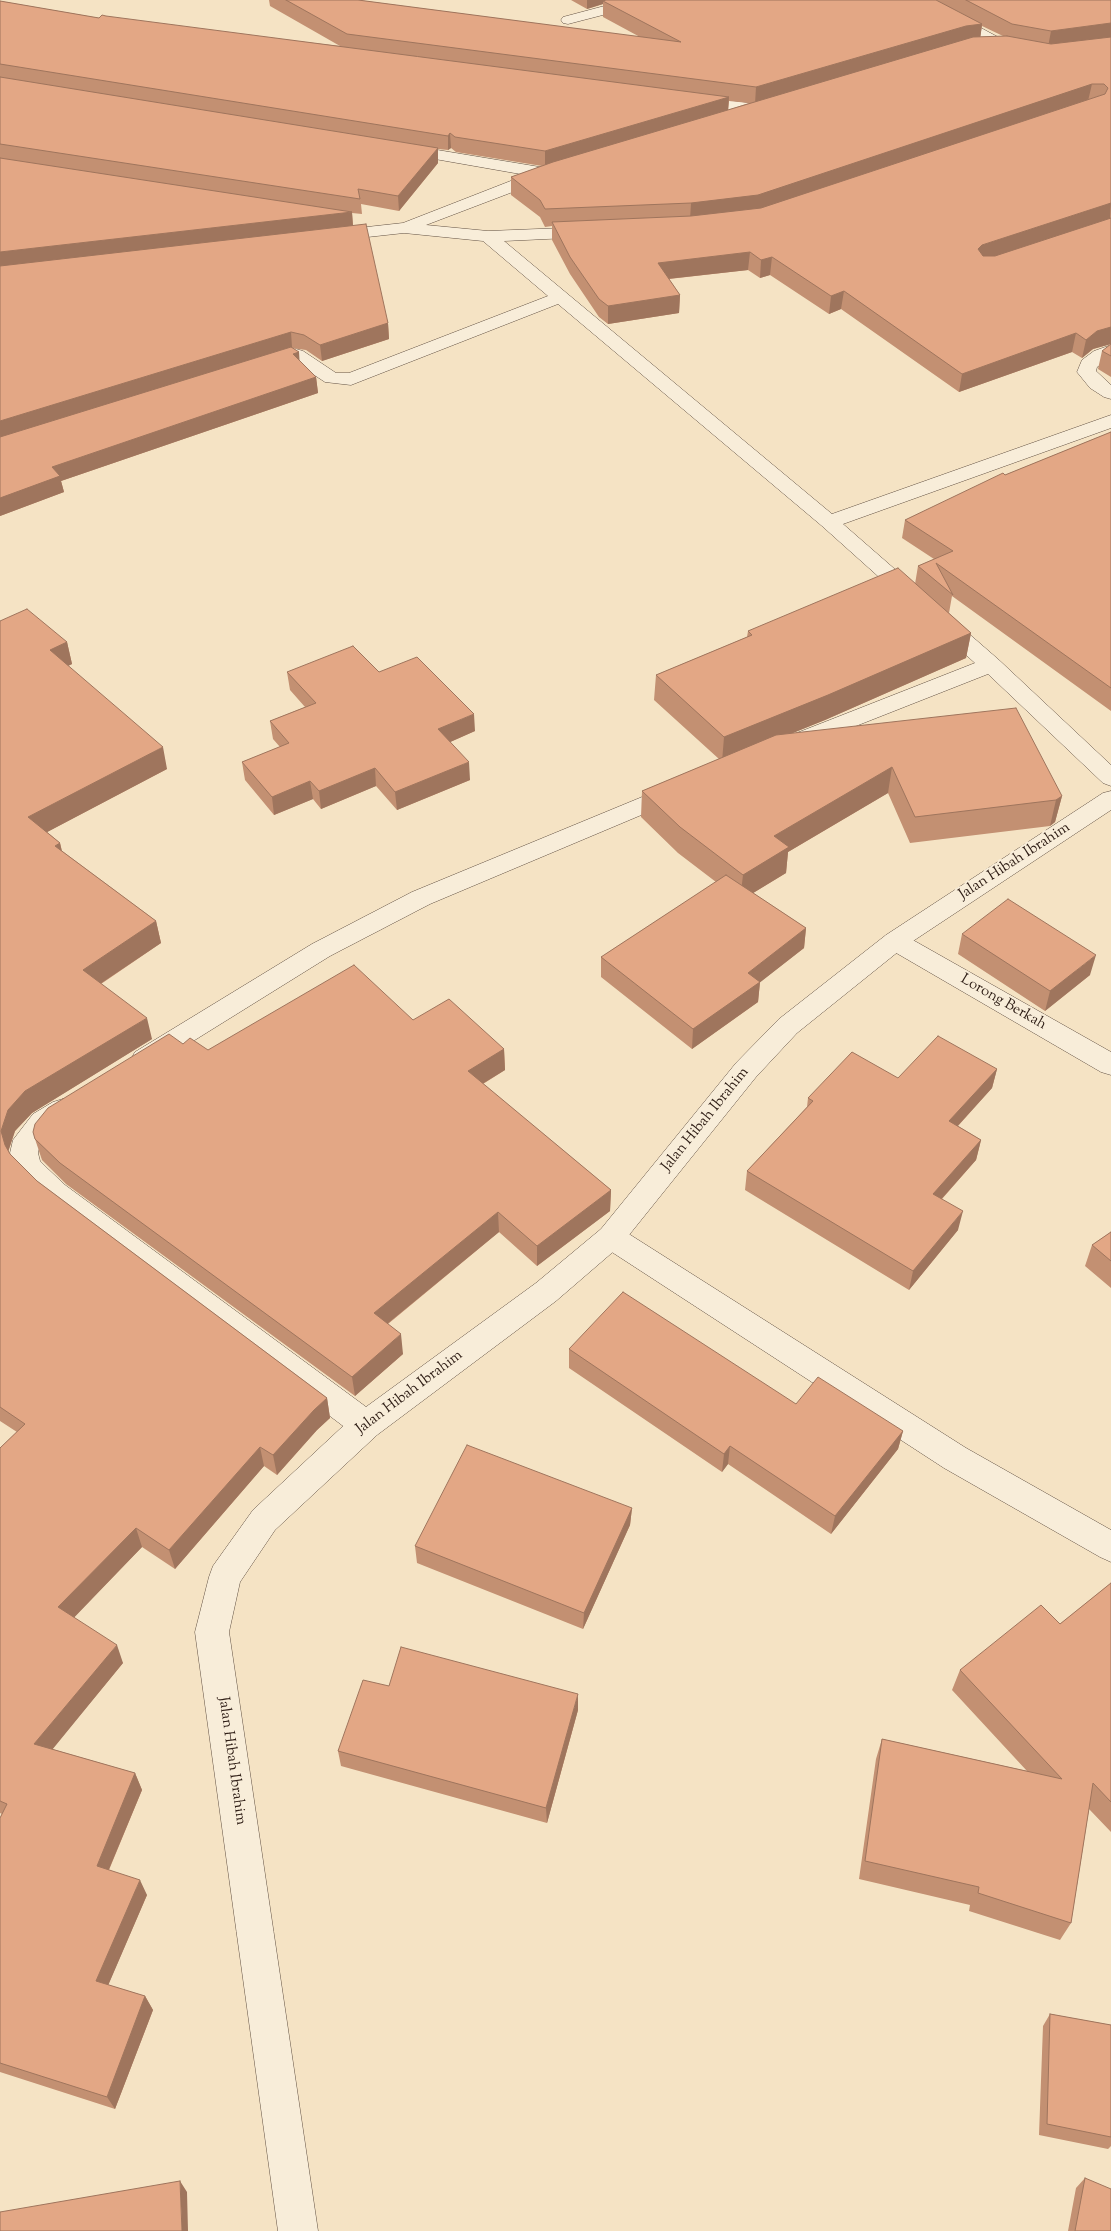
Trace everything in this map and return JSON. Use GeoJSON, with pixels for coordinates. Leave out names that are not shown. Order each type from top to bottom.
{"type":"FeatureCollection","features":[{"type":"Feature","properties":{"kind":"street"},"geometry":{"type":"LineString","coordinates":[[568,20],[644,0]]}},
{"type":"Feature","properties":{"kind":"street"},"geometry":{"type":"LineString","coordinates":[[918,0],[1012,48],[969,47]]}},
{"type":"Feature","properties":{"kind":"street"},"geometry":{"type":"LineString","coordinates":[[678,99],[758,109]]}},
{"type":"Feature","properties":{"kind":"street"},"geometry":{"type":"LineString","coordinates":[[721,121],[776,104]]}},
{"type":"Feature","properties":{"kind":"street"},"geometry":{"type":"LineString","coordinates":[[390,148],[546,173]]}},
{"type":"Feature","properties":{"kind":"street"},"geometry":{"type":"LineString","coordinates":[[316,238],[404,228],[546,173],[564,168]]}},
{"type":"Feature","properties":{"kind":"street"},"geometry":{"type":"LineString","coordinates":[[345,219],[404,228],[488,236],[603,231]]}},
{"type":"Feature","properties":{"kind":"street"},"geometry":{"type":"LineString","coordinates":[[488,236],[829,522],[991,665],[1111,778]]}},
{"type":"Feature","properties":{"kind":"street"},"geometry":{"type":"LineString","coordinates":[[243,370],[296,355],[332,378],[351,379],[561,297]]}},
{"type":"Feature","properties":{"kind":"street"},"geometry":{"type":"LineString","coordinates":[[1111,352],[1101,355],[1088,364],[1086,372],[1096,384],[1111,392]]}},
{"type":"Feature","properties":{"kind":"street"},"geometry":{"type":"LineString","coordinates":[[829,522],[1111,421]]}},
{"type":"Feature","properties":{"kind":"street"},"geometry":{"type":"LineString","coordinates":[[772,752],[991,665]]}},
{"type":"Feature","properties":{"kind":"street"},"geometry":{"type":"LineString","coordinates":[[127,1069],[320,950],[421,898],[699,781]]}},
{"type":"Feature","properties":{"kind":"street","name":"Jalan Hibah Ibrahim"},"geometry":{"type":"LineString","coordinates":[[298,2231],[212,1632],[225,1577],[264,1520],[366,1424],[546,1292],[610,1237],[746,1070],[788,1026],[895,941],[1111,799]]}},
{"type":"Feature","properties":{"kind":"street","name":"Lorong Berkah"},"geometry":{"type":"LineString","coordinates":[[895,941],[1111,1066]]}},
{"type":"Feature","properties":{"kind":"street"},"geometry":{"type":"LineString","coordinates":[[85,1095],[43,1121],[27,1140],[24,1153],[28,1166],[55,1193],[366,1424]]}},
{"type":"Feature","properties":{"kind":"street"},"geometry":{"type":"LineString","coordinates":[[610,1237],[955,1458],[1111,1547]]}},
{"type":"Feature","properties":{"kind":"building"},"geometry":{"type":"Polygon","coordinates":[[[286,0],[358,0],[681,42],[603,1],[936,0],[982,24],[966,26],[756,87],[347,34],[286,0]]]}},
{"type":"Feature","properties":{"kind":"building"},"geometry":{"type":"Polygon","coordinates":[[[966,0],[1111,0],[1111,23],[1051,31],[1012,24],[966,0]]]}},
{"type":"Feature","properties":{"kind":"building"},"geometry":{"type":"Polygon","coordinates":[[[0,1],[99,18],[102,15],[729,97],[545,151],[455,137],[450,133],[448,136],[0,64],[0,1]]]}},
{"type":"Feature","properties":{"kind":"building"},"geometry":{"type":"Polygon","coordinates":[[[1007,36],[1051,44],[1111,37],[1111,203],[982,245],[978,249],[983,256],[995,256],[1111,218],[1111,327],[1097,331],[1086,340],[1076,333],[962,374],[844,291],[831,296],[772,257],[761,260],[750,252],[658,263],[680,295],[608,306],[599,299],[570,257],[552,222],[691,216],[761,208],[1105,94],[1108,88],[1104,84],[1092,84],[758,195],[691,203],[545,209],[540,200],[511,177],[553,162],[973,37],[1007,36]]]}},
{"type":"Feature","properties":{"kind":"building"},"geometry":{"type":"Polygon","coordinates":[[[0,77],[438,148],[398,196],[358,189],[360,199],[0,144],[0,77]]]}},
{"type":"Feature","properties":{"kind":"building"},"geometry":{"type":"Polygon","coordinates":[[[0,158],[352,212],[0,252],[0,158]]]}},
{"type":"Feature","properties":{"kind":"building"},"geometry":{"type":"Polygon","coordinates":[[[366,224],[388,323],[320,345],[304,335],[291,332],[0,421],[0,266],[366,224]]]}},
{"type":"Feature","properties":{"kind":"building"},"geometry":{"type":"Polygon","coordinates":[[[1111,344],[1111,356],[1102,351],[1111,344]]]}},
{"type":"Feature","properties":{"kind":"building"},"geometry":{"type":"Polygon","coordinates":[[[291,347],[299,352],[293,354],[316,377],[52,467],[60,476],[0,498],[0,437],[291,347]]]}},
{"type":"Feature","properties":{"kind":"building"},"geometry":{"type":"Polygon","coordinates":[[[1111,432],[1111,688],[936,563],[953,595],[918,566],[953,551],[905,520],[1003,473],[1005,475],[1111,432]]]}},
{"type":"Feature","properties":{"kind":"building"},"geometry":{"type":"Polygon","coordinates":[[[898,568],[971,633],[828,695],[724,737],[656,675],[752,635],[748,631],[898,568]]]}},
{"type":"Feature","properties":{"kind":"building"},"geometry":{"type":"Polygon","coordinates":[[[27,609],[67,642],[50,650],[163,747],[28,817],[60,843],[55,846],[156,921],[83,970],[147,1018],[25,1091],[8,1110],[1,1131],[5,1145],[10,1154],[37,1181],[327,1398],[273,1455],[260,1447],[169,1550],[136,1528],[58,1607],[117,1645],[34,1744],[135,1773],[97,1866],[140,1880],[96,1981],[145,1996],[107,2097],[0,2063],[0,1818],[7,1804],[0,1801],[0,1448],[25,1424],[0,1407],[0,621],[27,609]]]}},
{"type":"Feature","properties":{"kind":"building"},"geometry":{"type":"Polygon","coordinates":[[[353,646],[379,672],[417,657],[474,714],[438,729],[469,762],[395,792],[375,768],[319,791],[310,781],[272,797],[242,762],[289,743],[270,721],[316,703],[287,672],[353,646]]]}},
{"type":"Feature","properties":{"kind":"building"},"geometry":{"type":"Polygon","coordinates":[[[1016,708],[1062,796],[1056,800],[915,817],[892,767],[774,836],[789,847],[743,875],[680,827],[642,791],[776,735],[1016,708]]]}},
{"type":"Feature","properties":{"kind":"building"},"geometry":{"type":"Polygon","coordinates":[[[726,875],[806,928],[748,973],[760,982],[693,1029],[601,957],[726,875]]]}},
{"type":"Feature","properties":{"kind":"building"},"geometry":{"type":"Polygon","coordinates":[[[1008,899],[1096,955],[1050,991],[962,934],[1008,899]]]}},
{"type":"Feature","properties":{"kind":"building"},"geometry":{"type":"Polygon","coordinates":[[[354,965],[413,1020],[449,999],[504,1049],[468,1071],[611,1190],[537,1246],[498,1212],[374,1313],[401,1334],[352,1377],[60,1163],[35,1139],[33,1132],[35,1124],[48,1108],[169,1034],[183,1044],[190,1038],[208,1050],[354,965]]]}},
{"type":"Feature","properties":{"kind":"building"},"geometry":{"type":"Polygon","coordinates":[[[938,1036],[997,1069],[949,1121],[981,1140],[933,1194],[963,1211],[913,1271],[747,1171],[813,1101],[808,1098],[852,1052],[898,1078],[938,1036]]]}},
{"type":"Feature","properties":{"kind":"building"},"geometry":{"type":"Polygon","coordinates":[[[1111,1232],[1111,1261],[1092,1245],[1111,1232]]]}},
{"type":"Feature","properties":{"kind":"building"},"geometry":{"type":"Polygon","coordinates":[[[623,1292],[796,1404],[818,1377],[903,1431],[835,1516],[730,1446],[724,1454],[569,1349],[623,1292]]]}},
{"type":"Feature","properties":{"kind":"building"},"geometry":{"type":"Polygon","coordinates":[[[467,1445],[632,1508],[584,1613],[415,1546],[467,1445]]]}},
{"type":"Feature","properties":{"kind":"building"},"geometry":{"type":"Polygon","coordinates":[[[1111,1583],[1111,1802],[1093,1783],[1071,1923],[978,1893],[979,1887],[865,1861],[882,1739],[1062,1779],[960,1670],[1041,1605],[1060,1624],[1111,1583]]]}},
{"type":"Feature","properties":{"kind":"building"},"geometry":{"type":"Polygon","coordinates":[[[401,1647],[578,1694],[546,1808],[338,1751],[363,1680],[389,1686],[401,1647]]]}},
{"type":"Feature","properties":{"kind":"building"},"geometry":{"type":"Polygon","coordinates":[[[1050,2014],[1111,2025],[1111,2137],[1047,2124],[1050,2014]]]}},
{"type":"Feature","properties":{"kind":"building"},"geometry":{"type":"Polygon","coordinates":[[[1085,2178],[1111,2189],[1111,2231],[1075,2231],[1085,2178]]]}},
{"type":"Feature","properties":{"kind":"building"},"geometry":{"type":"Polygon","coordinates":[[[180,2181],[182,2231],[0,2231],[0,2212],[180,2181]]]}}]}
